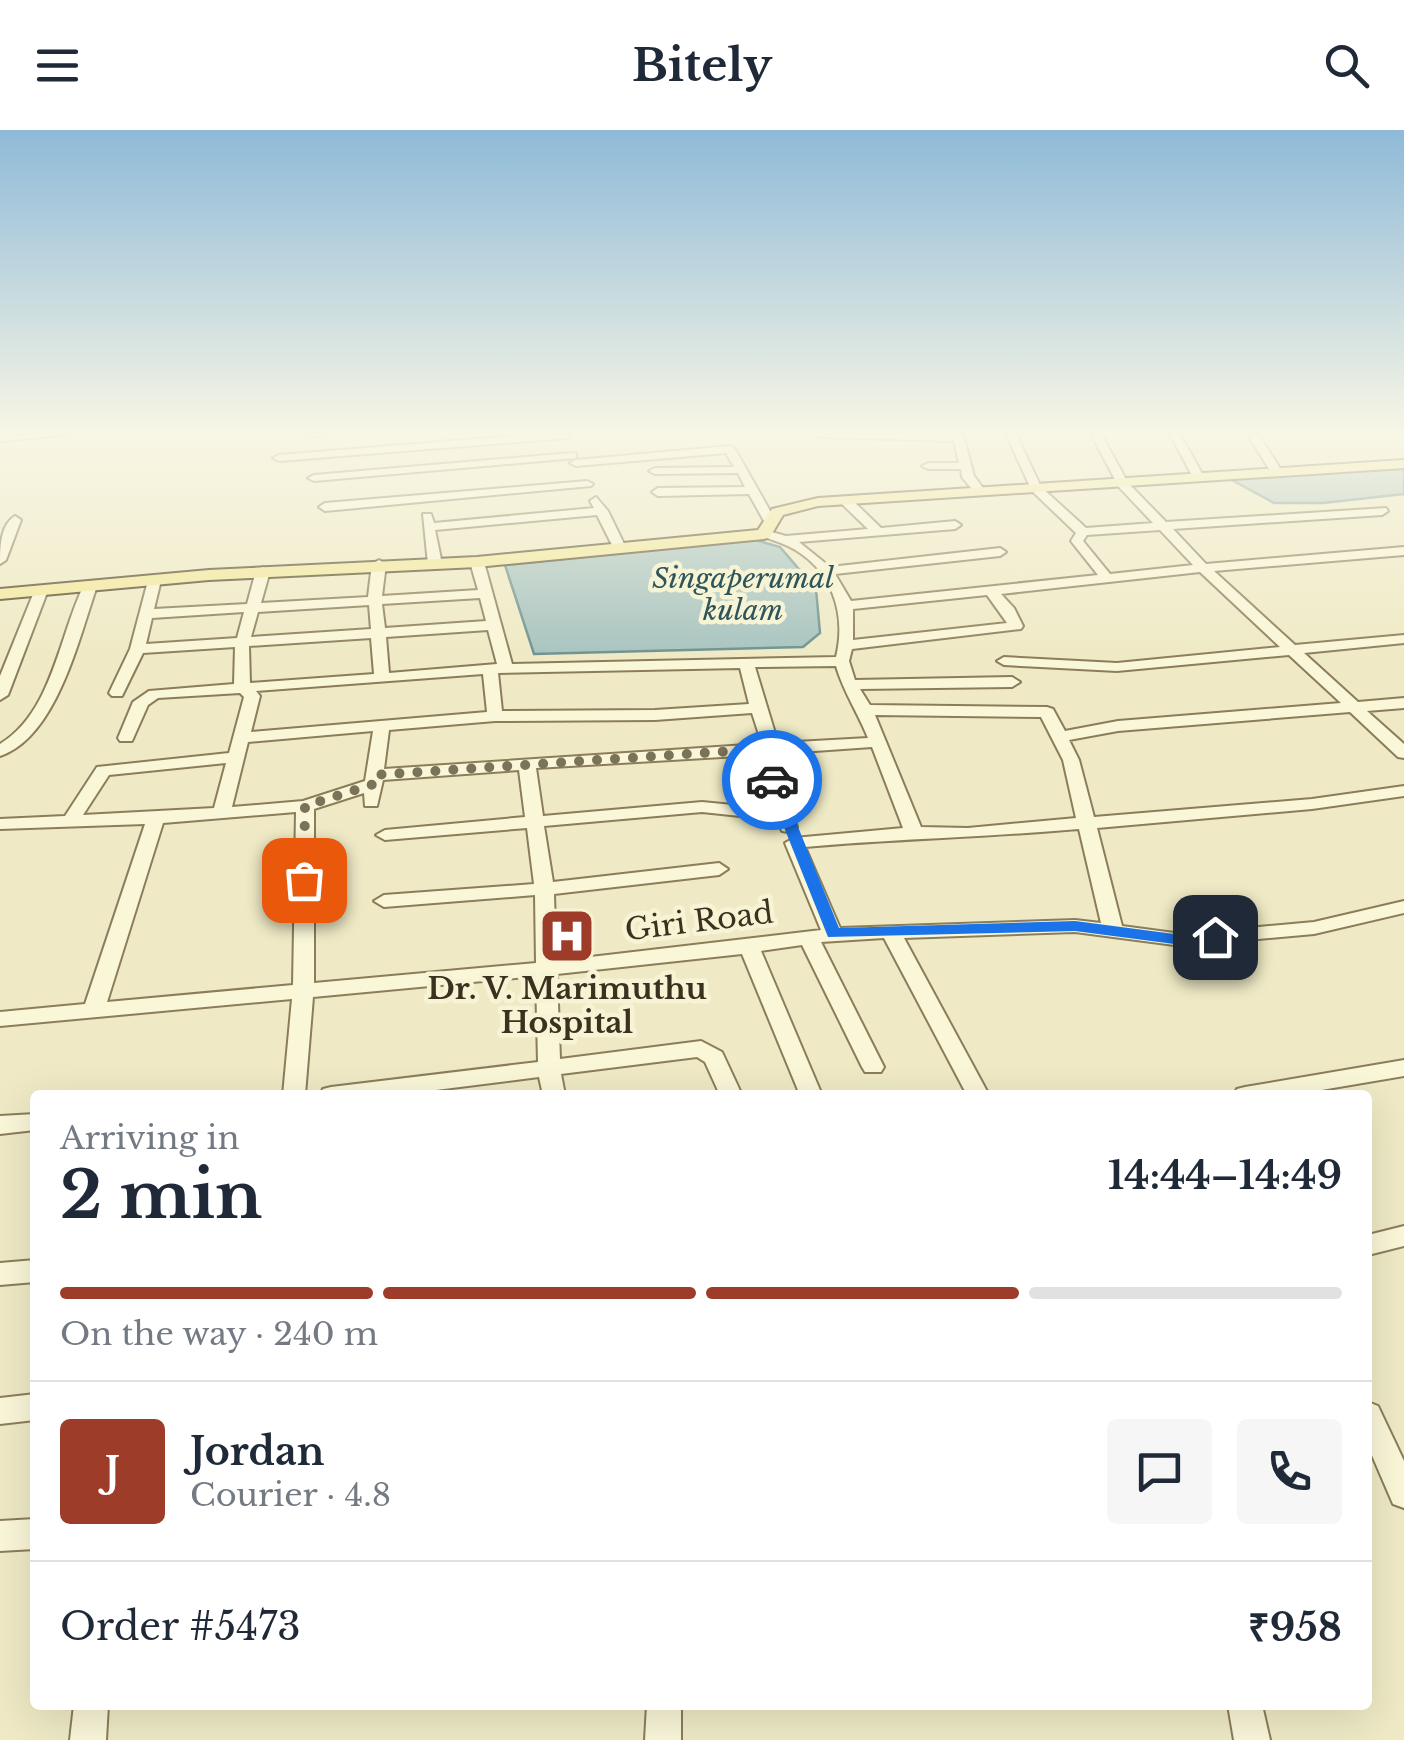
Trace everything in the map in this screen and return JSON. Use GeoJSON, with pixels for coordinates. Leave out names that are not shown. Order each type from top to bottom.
{"type":"FeatureCollection","features":[{"type":"Feature","properties":{"kind":"main road"},"geometry":{"type":"LineString","coordinates":[[0,594],[378,564],[477,562],[620,548],[766,526],[780,509]]}},
{"type":"Feature","properties":{"kind":"street"},"geometry":{"type":"LineString","coordinates":[[425,509],[435,564]]}},
{"type":"Feature","properties":{"kind":"street"},"geometry":{"type":"LineString","coordinates":[[759,509],[766,526],[815,555],[846,606],[844,653],[848,685],[865,710],[914,832]]}},
{"type":"Feature","properties":{"kind":"street"},"geometry":{"type":"LineString","coordinates":[[856,509],[899,543]]}},
{"type":"Feature","properties":{"kind":"street"},"geometry":{"type":"LineString","coordinates":[[1058,509],[1083,532],[1382,511]]}},
{"type":"Feature","properties":{"kind":"street"},"geometry":{"type":"LineString","coordinates":[[1147,509],[1203,568],[1404,753]]}},
{"type":"Feature","properties":{"kind":"street"},"geometry":{"type":"LineString","coordinates":[[428,527],[602,511],[620,548]]}},
{"type":"Feature","properties":{"kind":"street"},"geometry":{"type":"LineString","coordinates":[[0,560],[15,520]]}},
{"type":"Feature","properties":{"kind":"street"},"geometry":{"type":"LineString","coordinates":[[828,572],[954,525]]}},
{"type":"Feature","properties":{"kind":"street"},"geometry":{"type":"LineString","coordinates":[[1083,532],[1077,541],[1106,578]]}},
{"type":"Feature","properties":{"kind":"street"},"geometry":{"type":"LineString","coordinates":[[791,539],[1000,552]]}},
{"type":"Feature","properties":{"kind":"street"},"geometry":{"type":"LineString","coordinates":[[846,606],[1404,551]]}},
{"type":"Feature","properties":{"kind":"street"},"geometry":{"type":"LineString","coordinates":[[477,562],[494,625],[498,669],[495,716]]}},
{"type":"Feature","properties":{"kind":"street"},"geometry":{"type":"LineString","coordinates":[[378,564],[375,599],[382,678]]}},
{"type":"Feature","properties":{"kind":"street"},"geometry":{"type":"LineString","coordinates":[[222,813],[252,696],[242,686],[242,644],[263,572]]}},
{"type":"Feature","properties":{"kind":"street"},"geometry":{"type":"LineString","coordinates":[[118,693],[137,650],[154,580]]}},
{"type":"Feature","properties":{"kind":"street"},"geometry":{"type":"LineString","coordinates":[[0,751],[19,743],[36,721],[90,586]]}},
{"type":"Feature","properties":{"kind":"street"},"geometry":{"type":"LineString","coordinates":[[126,738],[141,702],[148,696],[498,669],[747,664],[1016,626],[1010,611],[990,589]]}},
{"type":"Feature","properties":{"kind":"street"},"geometry":{"type":"LineString","coordinates":[[0,695],[42,590]]}},
{"type":"Feature","properties":{"kind":"street"},"geometry":{"type":"LineString","coordinates":[[146,614],[486,594]]}},
{"type":"Feature","properties":{"kind":"street"},"geometry":{"type":"LineString","coordinates":[[137,650],[494,625]]}},
{"type":"Feature","properties":{"kind":"street"},"geometry":{"type":"LineString","coordinates":[[1004,662],[1117,667],[1404,640]]}},
{"type":"Feature","properties":{"kind":"street"},"geometry":{"type":"LineString","coordinates":[[747,664],[785,816],[833,934]]}},
{"type":"Feature","properties":{"kind":"street"},"geometry":{"type":"LineString","coordinates":[[848,685],[1012,682]]}},
{"type":"Feature","properties":{"kind":"street"},"geometry":{"type":"LineString","coordinates":[[1060,737],[1118,726],[1404,703]]}},
{"type":"Feature","properties":{"kind":"street"},"geometry":{"type":"LineString","coordinates":[[242,738],[495,716],[655,715],[758,708]]}},
{"type":"Feature","properties":{"kind":"street"},"geometry":{"type":"LineString","coordinates":[[865,710],[1047,712],[1071,760],[1113,931]]}},
{"type":"Feature","properties":{"kind":"street"},"geometry":{"type":"LineString","coordinates":[[373,787],[382,725]]}},
{"type":"Feature","properties":{"kind":"street"},"geometry":{"type":"LineString","coordinates":[[0,824],[156,818],[305,806],[373,787],[527,764],[875,742]]}},
{"type":"Feature","properties":{"kind":"street"},"geometry":{"type":"LineString","coordinates":[[71,821],[102,771],[237,757]]}},
{"type":"Feature","properties":{"kind":"street"},"geometry":{"type":"LineString","coordinates":[[527,764],[544,889],[544,969],[553,1090]]}},
{"type":"Feature","properties":{"kind":"street"},"geometry":{"type":"LineString","coordinates":[[794,843],[914,832],[968,833],[1312,804],[1404,791]]}},
{"type":"Feature","properties":{"kind":"street"},"geometry":{"type":"LineString","coordinates":[[294,1090],[303,992],[305,806]]}},
{"type":"Feature","properties":{"kind":"street"},"geometry":{"type":"LineString","coordinates":[[384,835],[702,808],[785,816]]}},
{"type":"Feature","properties":{"kind":"street"},"geometry":{"type":"LineString","coordinates":[[94,1010],[156,818]]}},
{"type":"Feature","properties":{"kind":"street"},"geometry":{"type":"LineString","coordinates":[[384,901],[544,889],[719,869]]}},
{"type":"Feature","properties":{"kind":"street","name":"Giri Road"},"geometry":{"type":"LineString","coordinates":[[0,1019],[544,969],[833,934],[1075,926],[1182,940],[1314,928],[1404,907]]}},
{"type":"Feature","properties":{"kind":"street"},"geometry":{"type":"LineString","coordinates":[[890,932],[975,1090]]}},
{"type":"Feature","properties":{"kind":"street"},"geometry":{"type":"LineString","coordinates":[[808,936],[873,1067]]}},
{"type":"Feature","properties":{"kind":"street"},"geometry":{"type":"LineString","coordinates":[[748,947],[809,1090]]}},
{"type":"Feature","properties":{"kind":"street"},"geometry":{"type":"LineString","coordinates":[[375,1090],[701,1049],[710,1050],[730,1090]]}},
{"type":"Feature","properties":{"kind":"street"},"geometry":{"type":"LineString","coordinates":[[1275,1090],[1404,1068]]}},
{"type":"Feature","properties":{"kind":"street"},"geometry":{"type":"LineString","coordinates":[[0,1125],[30,1122]]}},
{"type":"Feature","properties":{"kind":"street"},"geometry":{"type":"LineString","coordinates":[[1372,1244],[1404,1236]]}},
{"type":"Feature","properties":{"kind":"street"},"geometry":{"type":"LineString","coordinates":[[0,1274],[30,1271]]}},
{"type":"Feature","properties":{"kind":"street"},"geometry":{"type":"LineString","coordinates":[[0,1411],[30,1408]]}},
{"type":"Feature","properties":{"kind":"street"},"geometry":{"type":"LineString","coordinates":[[1372,1423],[1404,1494]]}},
{"type":"Feature","properties":{"kind":"street"},"geometry":{"type":"LineString","coordinates":[[0,1536],[30,1534]]}},
{"type":"Feature","properties":{"kind":"street"},"geometry":{"type":"LineString","coordinates":[[88,1740],[91,1710]]}},
{"type":"Feature","properties":{"kind":"street"},"geometry":{"type":"LineString","coordinates":[[663,1740],[664,1710]]}},
{"type":"Feature","properties":{"kind":"street"},"geometry":{"type":"LineString","coordinates":[[1246,1710],[1252,1740]]}},
{"type":"Feature","properties":{"kind":"water","name":"Singaperumal kulam"},"geometry":{"type":"Polygon","coordinates":[[[752,539],[780,547],[816,589],[820,633],[803,647],[534,654],[505,565],[752,539]]]}},
{"type":"Feature","properties":{"kind":"way so far"},"geometry":{"type":"LineString","coordinates":[[304,880],[305,806],[374,784],[375,775],[762,749],[772,780]]}},
{"type":"Feature","properties":{"kind":"place","name":"Dr. V. Marimuthu Hospital"},"geometry":{"type":"Point","coordinates":[567,936]}},
{"type":"Feature","properties":{"kind":"route"},"geometry":{"type":"LineString","coordinates":[[772,780],[833,934],[1075,926],[1182,940],[1215,937]]}}]}
